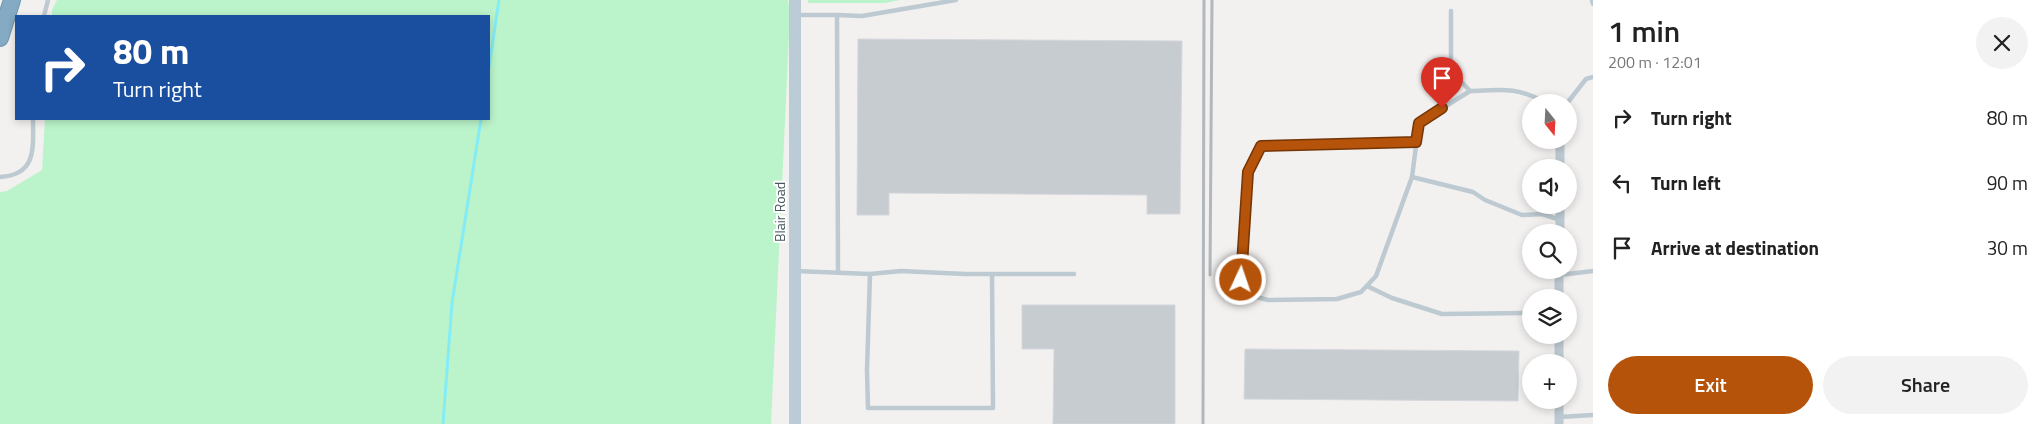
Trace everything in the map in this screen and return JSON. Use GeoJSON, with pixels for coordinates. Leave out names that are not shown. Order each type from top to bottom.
{"type":"FeatureCollection","features":[{"type":"Feature","properties":{"kind":"highway"},"geometry":{"type":"LineString","coordinates":[[0,38],[12,0]]}},
{"type":"Feature","properties":{"kind":"street","name":"Blair Road"},"geometry":{"type":"LineString","coordinates":[[795,0],[795,424]]}},
{"type":"Feature","properties":{"kind":"street"},"geometry":{"type":"LineString","coordinates":[[1560,214],[1560,224]]}},
{"type":"Feature","properties":{"kind":"lane"},"geometry":{"type":"LineString","coordinates":[[44,15],[48,0]]}},
{"type":"Feature","properties":{"kind":"lane"},"geometry":{"type":"LineString","coordinates":[[795,14],[862,16],[956,0]]}},
{"type":"Feature","properties":{"kind":"lane"},"geometry":{"type":"LineString","coordinates":[[1592,0],[1593,4]]}},
{"type":"Feature","properties":{"kind":"lane"},"geometry":{"type":"LineString","coordinates":[[1451,11],[1451,61],[1456,76],[1470,91]]}},
{"type":"Feature","properties":{"kind":"lane"},"geometry":{"type":"LineString","coordinates":[[837,15],[838,271]]}},
{"type":"Feature","properties":{"kind":"lane"},"geometry":{"type":"LineString","coordinates":[[1574,94],[1586,79],[1593,77]]}},
{"type":"Feature","properties":{"kind":"lane"},"geometry":{"type":"LineString","coordinates":[[1416,142],[1261,146],[1248,172],[1241,280],[1253,296],[1268,300],[1337,299],[1361,292],[1376,276],[1412,177],[1419,123],[1470,91],[1514,90],[1530,94]]}},
{"type":"Feature","properties":{"kind":"lane"},"geometry":{"type":"LineString","coordinates":[[0,177],[13,176],[23,170],[30,161],[33,150],[34,120]]}},
{"type":"Feature","properties":{"kind":"lane"},"geometry":{"type":"LineString","coordinates":[[1412,177],[1473,192],[1485,200],[1522,215],[1542,214],[1560,220]]}},
{"type":"Feature","properties":{"kind":"lane"},"geometry":{"type":"LineString","coordinates":[[795,270],[870,274],[901,271],[1074,274]]}},
{"type":"Feature","properties":{"kind":"lane"},"geometry":{"type":"LineString","coordinates":[[1577,271],[1593,271]]}},
{"type":"Feature","properties":{"kind":"lane"},"geometry":{"type":"LineString","coordinates":[[870,274],[867,370],[868,408],[993,408],[992,274]]}},
{"type":"Feature","properties":{"kind":"lane"},"geometry":{"type":"LineString","coordinates":[[1367,286],[1392,298],[1442,314],[1522,313]]}},
{"type":"Feature","properties":{"kind":"lane"},"geometry":{"type":"LineString","coordinates":[[1559,421],[1593,415]]}},
{"type":"Feature","properties":{"kind":"green space"},"geometry":{"type":"Polygon","coordinates":[[[57,0],[788,0],[790,13],[771,424],[0,424],[0,192],[7,191],[42,170],[45,120],[490,120],[490,15],[52,15],[52,10],[57,0]]]}},
{"type":"Feature","properties":{"kind":"green space"},"geometry":{"type":"Polygon","coordinates":[[[808,0],[900,0],[885,3],[808,3],[808,0]]]}},
{"type":"Feature","properties":{"kind":"building"},"geometry":{"type":"Polygon","coordinates":[[[858,39],[1182,41],[1180,214],[1147,214],[1147,195],[889,193],[889,215],[857,215],[858,39]]]}},
{"type":"Feature","properties":{"kind":"building"},"geometry":{"type":"Polygon","coordinates":[[[1022,305],[1175,305],[1175,424],[1053,424],[1054,349],[1022,349],[1022,305]]]}},
{"type":"Feature","properties":{"kind":"building"},"geometry":{"type":"Polygon","coordinates":[[[1245,349],[1519,351],[1518,401],[1244,399],[1245,349]]]}},
{"type":"Feature","properties":{"kind":"waterway"},"geometry":{"type":"LineString","coordinates":[[490,60],[499,0]]}},
{"type":"Feature","properties":{"kind":"waterway"},"geometry":{"type":"LineString","coordinates":[[443,424],[452,303],[481,120]]}},
{"type":"Feature","properties":{"kind":"railway"},"geometry":{"type":"LineString","coordinates":[[1203,424],[1204,0]]}},
{"type":"Feature","properties":{"kind":"railway"},"geometry":{"type":"LineString","coordinates":[[1210,275],[1212,0]]}},
{"type":"Feature","properties":{"kind":"route"},"geometry":{"type":"LineString","coordinates":[[1241,280],[1248,172],[1261,146],[1416,142],[1419,123],[1442,108]]}}]}
